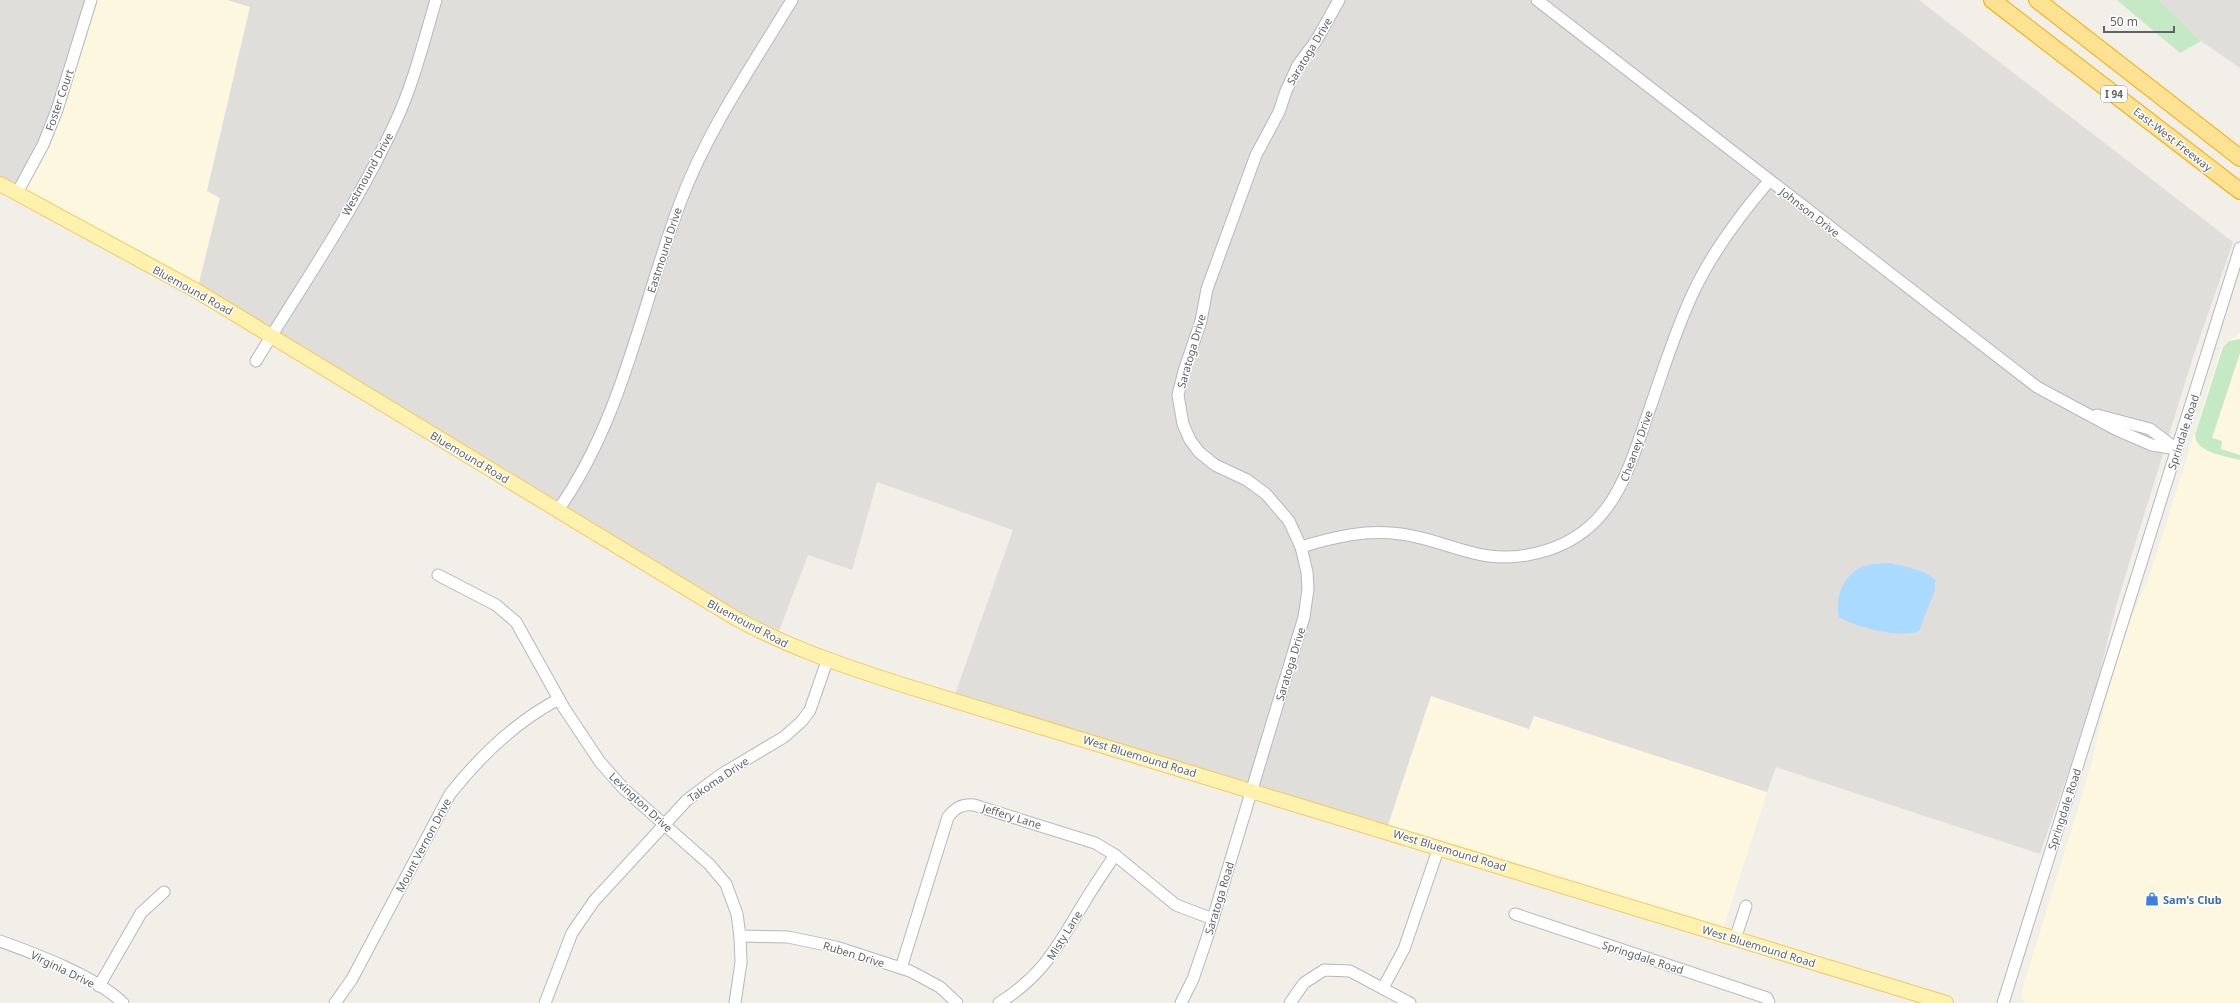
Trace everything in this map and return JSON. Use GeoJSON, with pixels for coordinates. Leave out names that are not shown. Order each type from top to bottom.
{"type":"FeatureCollection","features":[{"type":"Feature","properties":{"kind":"highway","name":"East-West Freeway"},"geometry":{"type":"LineString","coordinates":[[1992,0],[2238,189]]}},
{"type":"Feature","properties":{"kind":"highway","name":"I 94"},"geometry":{"type":"LineString","coordinates":[[2037,0],[2240,158]]}},
{"type":"Feature","properties":{"kind":"main road","name":"Bluemound Road"},"geometry":{"type":"LineString","coordinates":[[0,184],[197,291],[272,335],[736,618],[776,639],[827,661],[953,700]]}},
{"type":"Feature","properties":{"kind":"main road","name":"West Bluemound Road"},"geometry":{"type":"LineString","coordinates":[[953,700],[1439,847],[1946,1003]]}},
{"type":"Feature","properties":{"kind":"street","name":"Westmound Drive"},"geometry":{"type":"LineString","coordinates":[[256,361],[341,221],[388,138],[403,104],[436,0]]}},
{"type":"Feature","properties":{"kind":"street","name":"Eastmound Drive"},"geometry":{"type":"LineString","coordinates":[[558,510],[576,482],[610,415],[672,224],[689,180],[719,120],[792,0]]}},
{"type":"Feature","properties":{"kind":"street","name":"Saratoga Drive"},"geometry":{"type":"LineString","coordinates":[[1252,790],[1304,617],[1308,581],[1301,547],[1289,521],[1266,494],[1247,480],[1215,465],[1199,452],[1190,440],[1182,424],[1178,395],[1184,371],[1201,321],[1207,290],[1256,155],[1279,112],[1286,91],[1298,65],[1316,40],[1339,0]]}},
{"type":"Feature","properties":{"kind":"street","name":"Johnson Drive"},"geometry":{"type":"LineString","coordinates":[[1537,0],[2013,370],[2060,401],[2088,414],[2100,415],[2150,429],[2177,449]]}},
{"type":"Feature","properties":{"kind":"street","name":"Foster Court"},"geometry":{"type":"LineString","coordinates":[[17,193],[43,145],[54,117],[92,1]]}},
{"type":"Feature","properties":{"kind":"street","name":"Cheaney Drive"},"geometry":{"type":"LineString","coordinates":[[1301,547],[1349,534],[1380,532],[1419,537],[1471,554],[1510,557],[1549,549],[1585,529],[1611,504],[1627,474],[1675,335],[1694,291],[1728,234],[1770,181]]}},
{"type":"Feature","properties":{"kind":"street","name":"Sprindale Road"},"geometry":{"type":"LineString","coordinates":[[2125,615],[2240,248]]}},
{"type":"Feature","properties":{"kind":"street","name":"Lexington Drive"},"geometry":{"type":"LineString","coordinates":[[438,575],[449,582],[488,600],[507,613],[516,622],[559,699],[585,741],[610,774],[663,824],[709,864],[726,884],[738,914],[740,936],[741,962],[735,1003]]}},
{"type":"Feature","properties":{"kind":"street","name":"Springdale Road"},"geometry":{"type":"LineString","coordinates":[[2003,1003],[2125,615]]}},
{"type":"Feature","properties":{"kind":"street","name":"Takoma Drive"},"geometry":{"type":"LineString","coordinates":[[545,1003],[563,953],[582,917],[663,824],[698,791],[794,730],[810,710],[827,661]]}},
{"type":"Feature","properties":{"kind":"street","name":"Mount Vernon Drive"},"geometry":{"type":"LineString","coordinates":[[335,1003],[352,979],[450,794],[470,769],[502,738],[528,718],[559,699]]}},
{"type":"Feature","properties":{"kind":"street","name":"Saratoga Road"},"geometry":{"type":"LineString","coordinates":[[1181,1003],[1193,978],[1213,919],[1252,790]]}},
{"type":"Feature","properties":{"kind":"street","name":"Jeffery Lane"},"geometry":{"type":"LineString","coordinates":[[901,968],[948,817],[959,806],[974,805],[1079,836],[1115,855],[1176,905],[1213,919]]}},
{"type":"Feature","properties":{"kind":"street"},"geometry":{"type":"LineString","coordinates":[[1383,988],[1404,949],[1439,847]]}},
{"type":"Feature","properties":{"kind":"street","name":"Misty Lane"},"geometry":{"type":"LineString","coordinates":[[999,1003],[1023,986],[1044,966],[1056,951],[1085,900],[1115,855]]}},
{"type":"Feature","properties":{"kind":"street"},"geometry":{"type":"LineString","coordinates":[[99,986],[141,913],[164,892]]}},
{"type":"Feature","properties":{"kind":"street"},"geometry":{"type":"LineString","coordinates":[[1735,939],[1746,906]]}},
{"type":"Feature","properties":{"kind":"street","name":"Springdale Road"},"geometry":{"type":"LineString","coordinates":[[1515,914],[1767,998],[1769,1003]]}},
{"type":"Feature","properties":{"kind":"street","name":"Ruben Drive"},"geometry":{"type":"LineString","coordinates":[[740,936],[788,937],[813,941],[901,968],[929,980],[956,1003]]}},
{"type":"Feature","properties":{"kind":"street","name":"Virginia Drive"},"geometry":{"type":"LineString","coordinates":[[0,941],[58,964],[99,986],[123,1003]]}},
{"type":"Feature","properties":{"kind":"street"},"geometry":{"type":"LineString","coordinates":[[1290,1003],[1304,983],[1324,970],[1350,970],[1410,1003]]}},
{"type":"Feature","properties":{"kind":"shaded area"},"geometry":{"type":"Polygon","coordinates":[[[0,0],[95,0],[57,110],[17,193],[0,184],[0,0]]]}},
{"type":"Feature","properties":{"kind":"shaded area"},"geometry":{"type":"Polygon","coordinates":[[[95,0],[227,0],[250,7],[207,190],[220,198],[197,291],[17,193],[95,0]]]}},
{"type":"Feature","properties":{"kind":"shaded area"},"geometry":{"type":"Polygon","coordinates":[[[227,0],[1919,0],[2233,242],[2193,357],[2116,606],[2098,680],[2040,854],[1776,767],[1767,792],[1534,716],[1529,729],[1431,696],[1386,831],[953,700],[1013,530],[877,482],[852,570],[808,555],[776,639],[197,291],[220,198],[207,191],[250,7],[227,0]]]}},
{"type":"Feature","properties":{"kind":"shaded area"},"geometry":{"type":"Polygon","coordinates":[[[2159,0],[2240,0],[2240,68],[2201,41],[2159,0]]]}},
{"type":"Feature","properties":{"kind":"shaded area"},"geometry":{"type":"Polygon","coordinates":[[[2240,333],[2240,1003],[2025,1003],[2022,998],[2023,987],[2091,766],[2108,691],[2131,618],[2149,578],[2222,346],[2240,333]]]}},
{"type":"Feature","properties":{"kind":"shaded area"},"geometry":{"type":"Polygon","coordinates":[[[1430,696],[1529,729],[1534,716],[1767,792],[1721,935],[1386,831],[1430,696]]]}},
{"type":"Feature","properties":{"kind":"green space"},"geometry":{"type":"Polygon","coordinates":[[[2117,0],[2159,0],[2201,41],[2180,53],[2117,0]]]}},
{"type":"Feature","properties":{"kind":"green space"},"geometry":{"type":"Polygon","coordinates":[[[2240,339],[2240,353],[2212,438],[2222,441],[2221,449],[2240,455],[2240,460],[2206,450],[2200,446],[2195,435],[2223,347],[2229,341],[2240,339]]]}},
{"type":"Feature","properties":{"kind":"water"},"geometry":{"type":"Polygon","coordinates":[[[1890,563],[1920,571],[1931,576],[1935,580],[1935,590],[1919,631],[1901,634],[1878,631],[1856,625],[1839,617],[1838,600],[1840,592],[1843,585],[1853,572],[1868,565],[1890,563]]]}},
{"type":"Feature","properties":{"kind":"place","name":"Sam's Club"},"geometry":{"type":"Point","coordinates":[2152,899]}}]}
